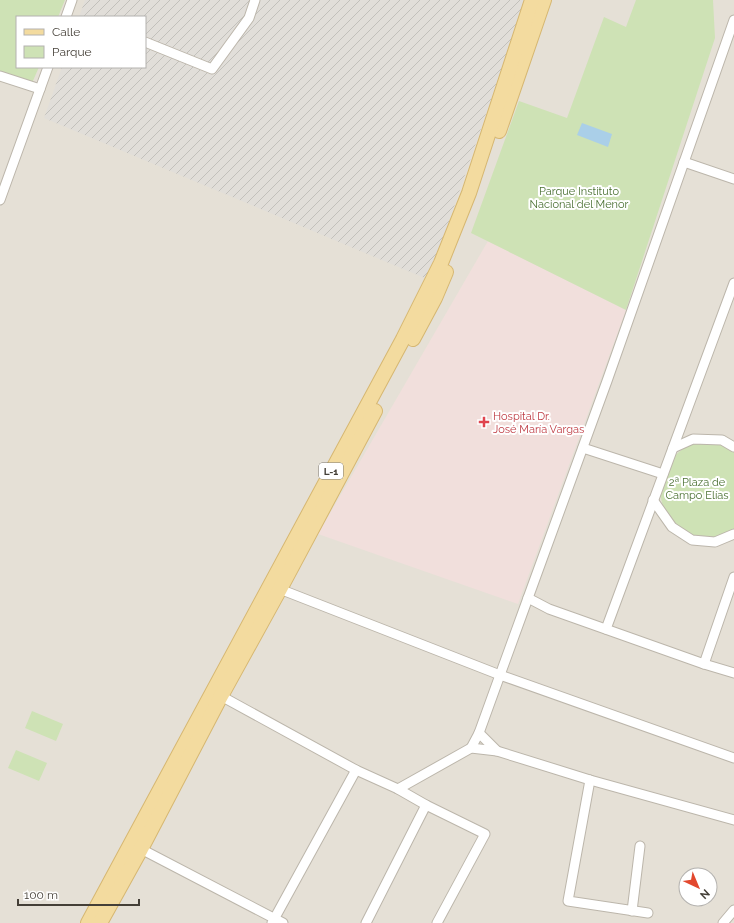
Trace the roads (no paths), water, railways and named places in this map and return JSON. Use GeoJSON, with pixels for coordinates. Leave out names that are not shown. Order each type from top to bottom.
{"type":"FeatureCollection","features":[{"type":"Feature","properties":{"kind":"main road","name":"L-1"},"geometry":{"type":"LineString","coordinates":[[100,923],[141,849],[221,696],[275,587],[441,263],[469,193],[532,0]]}},
{"type":"Feature","properties":{"kind":"main road","name":"L-1"},"geometry":{"type":"LineString","coordinates":[[88,923],[436,298],[477,198],[544,0]]}},
{"type":"Feature","properties":{"kind":"street"},"geometry":{"type":"LineString","coordinates":[[66,16],[72,0]]}},
{"type":"Feature","properties":{"kind":"street"},"geometry":{"type":"LineString","coordinates":[[146,42],[212,68],[249,18],[255,0]]}},
{"type":"Feature","properties":{"kind":"street"},"geometry":{"type":"LineString","coordinates":[[398,789],[471,748],[479,733],[610,373],[734,20]]}},
{"type":"Feature","properties":{"kind":"street"},"geometry":{"type":"LineString","coordinates":[[0,200],[48,68]]}},
{"type":"Feature","properties":{"kind":"street"},"geometry":{"type":"LineString","coordinates":[[0,76],[40,89]]}},
{"type":"Feature","properties":{"kind":"street"},"geometry":{"type":"LineString","coordinates":[[684,162],[734,179]]}},
{"type":"Feature","properties":{"kind":"street"},"geometry":{"type":"LineString","coordinates":[[606,628],[734,282]]}},
{"type":"Feature","properties":{"kind":"street"},"geometry":{"type":"LineString","coordinates":[[673,448],[693,439],[722,440],[734,447]]}},
{"type":"Feature","properties":{"kind":"street"},"geometry":{"type":"LineString","coordinates":[[583,448],[663,474]]}},
{"type":"Feature","properties":{"kind":"street"},"geometry":{"type":"LineString","coordinates":[[654,500],[672,527],[692,540],[715,542],[734,534]]}},
{"type":"Feature","properties":{"kind":"street"},"geometry":{"type":"LineString","coordinates":[[704,664],[734,577]]}},
{"type":"Feature","properties":{"kind":"street"},"geometry":{"type":"LineString","coordinates":[[275,587],[500,675],[734,758]]}},
{"type":"Feature","properties":{"kind":"street"},"geometry":{"type":"LineString","coordinates":[[528,598],[549,609],[704,664],[734,673]]}},
{"type":"Feature","properties":{"kind":"street"},"geometry":{"type":"LineString","coordinates":[[221,696],[356,770],[398,789],[484,834],[437,923]]}},
{"type":"Feature","properties":{"kind":"street"},"geometry":{"type":"LineString","coordinates":[[479,733],[497,751]]}},
{"type":"Feature","properties":{"kind":"street"},"geometry":{"type":"LineString","coordinates":[[471,748],[497,751],[590,780],[734,820]]}},
{"type":"Feature","properties":{"kind":"street"},"geometry":{"type":"LineString","coordinates":[[141,849],[276,921],[356,770]]}},
{"type":"Feature","properties":{"kind":"street"},"geometry":{"type":"LineString","coordinates":[[590,780],[568,901],[648,913]]}},
{"type":"Feature","properties":{"kind":"street"},"geometry":{"type":"LineString","coordinates":[[366,923],[426,805]]}},
{"type":"Feature","properties":{"kind":"street"},"geometry":{"type":"LineString","coordinates":[[632,911],[640,846]]}},
{"type":"Feature","properties":{"kind":"street"},"geometry":{"type":"LineString","coordinates":[[723,923],[734,910]]}},
{"type":"Feature","properties":{"kind":"water"},"geometry":{"type":"Polygon","coordinates":[[[582,123],[612,134],[608,147],[577,135],[582,123]]]}},
{"type":"Feature","properties":{"kind":"place","name":"Hospital Dr. José María Vargas"},"geometry":{"type":"Point","coordinates":[484,422]}},
{"type":"Feature","properties":{"kind":"park label","name":"Parque Instituto Nacional del Menor"},"geometry":{"type":"Point","coordinates":[579,197]}},
{"type":"Feature","properties":{"kind":"park label","name":"2ª Plaza de Campo Elías"},"geometry":{"type":"Point","coordinates":[697,488]}}]}
